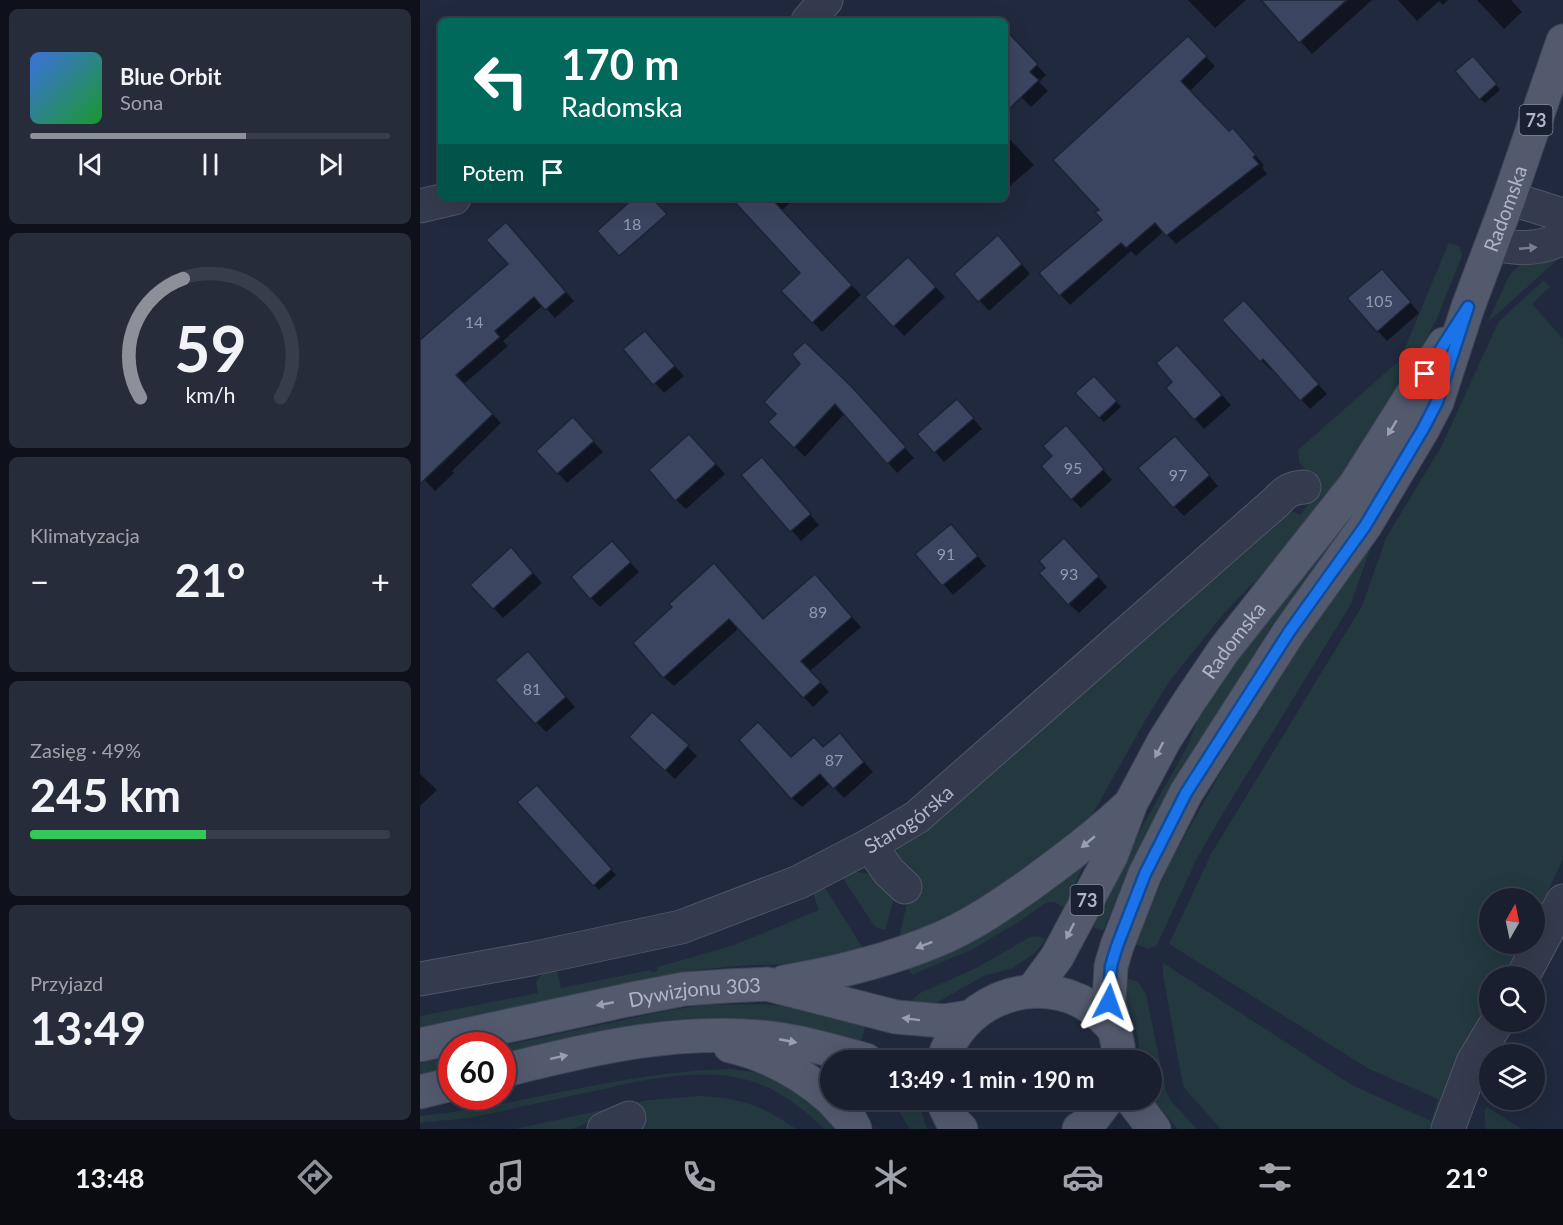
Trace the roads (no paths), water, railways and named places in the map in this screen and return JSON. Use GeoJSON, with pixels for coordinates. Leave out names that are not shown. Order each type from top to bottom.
{"type":"FeatureCollection","features":[{"type":"Feature","properties":{"kind":"main road","name":"Radomska"},"geometry":{"type":"LineString","coordinates":[[1116,1045],[1109,1002],[1111,966],[1145,874],[1186,793],[1289,632],[1370,519],[1437,402],[1468,307],[1493,243],[1563,41]]}},
{"type":"Feature","properties":{"kind":"main road","name":"Radomska"},"geometry":{"type":"LineString","coordinates":[[1032,991],[1057,957],[1111,856],[1131,803],[1164,741],[1190,700],[1224,650],[1354,485],[1468,307]]}},
{"type":"Feature","properties":{"kind":"main road"},"geometry":{"type":"LineString","coordinates":[[767,984],[826,975],[868,965],[939,939],[995,910],[1072,856],[1131,803]]}},
{"type":"Feature","properties":{"kind":"main road","name":"Dywizjonu 303"},"geometry":{"type":"LineString","coordinates":[[420,1045],[545,1016],[684,989],[767,984],[896,1017],[943,1021],[969,1017]]}},
{"type":"Feature","properties":{"kind":"main road","name":"73"},"geometry":{"type":"LineString","coordinates":[[948,1050],[957,1032],[969,1017],[981,1008],[1016,993],[1032,991],[1058,993],[1079,1000],[1095,1011],[1116,1045]]}},
{"type":"Feature","properties":{"kind":"main road"},"geometry":{"type":"LineString","coordinates":[[688,1035],[751,1051],[798,1073],[820,1090]]}},
{"type":"Feature","properties":{"kind":"main road"},"geometry":{"type":"LineString","coordinates":[[516,1068],[630,1042],[688,1035],[777,1038],[831,1050]]}},
{"type":"Feature","properties":{"kind":"main road"},"geometry":{"type":"LineString","coordinates":[[420,1092],[438,1088]]}},
{"type":"Feature","properties":{"kind":"main road"},"geometry":{"type":"LineString","coordinates":[[841,1110],[855,1129]]}},
{"type":"Feature","properties":{"kind":"main road"},"geometry":{"type":"LineString","coordinates":[[1079,1129],[1091,1121],[1099,1110]]}},
{"type":"Feature","properties":{"kind":"main road"},"geometry":{"type":"LineString","coordinates":[[1140,1110],[1154,1129]]}},
{"type":"Feature","properties":{"kind":"street"},"geometry":{"type":"LineString","coordinates":[[811,18],[826,0]]}},
{"type":"Feature","properties":{"kind":"street"},"geometry":{"type":"LineString","coordinates":[[1509,198],[1563,215]]}},
{"type":"Feature","properties":{"kind":"street"},"geometry":{"type":"LineString","coordinates":[[420,206],[441,201]]}},
{"type":"Feature","properties":{"kind":"street"},"geometry":{"type":"LineString","coordinates":[[1493,243],[1511,248],[1530,249],[1563,238]]}},
{"type":"Feature","properties":{"kind":"street","name":"Starogórska"},"geometry":{"type":"LineString","coordinates":[[420,979],[531,959],[681,927],[799,882],[870,845],[917,818],[1267,510],[1285,491],[1304,487]]}},
{"type":"Feature","properties":{"kind":"street"},"geometry":{"type":"LineString","coordinates":[[870,845],[888,872],[905,887]]}},
{"type":"Feature","properties":{"kind":"street"},"geometry":{"type":"LineString","coordinates":[[1528,966],[1563,901]]}},
{"type":"Feature","properties":{"kind":"street"},"geometry":{"type":"LineString","coordinates":[[1448,1129],[1473,1062],[1491,1032]]}}]}
